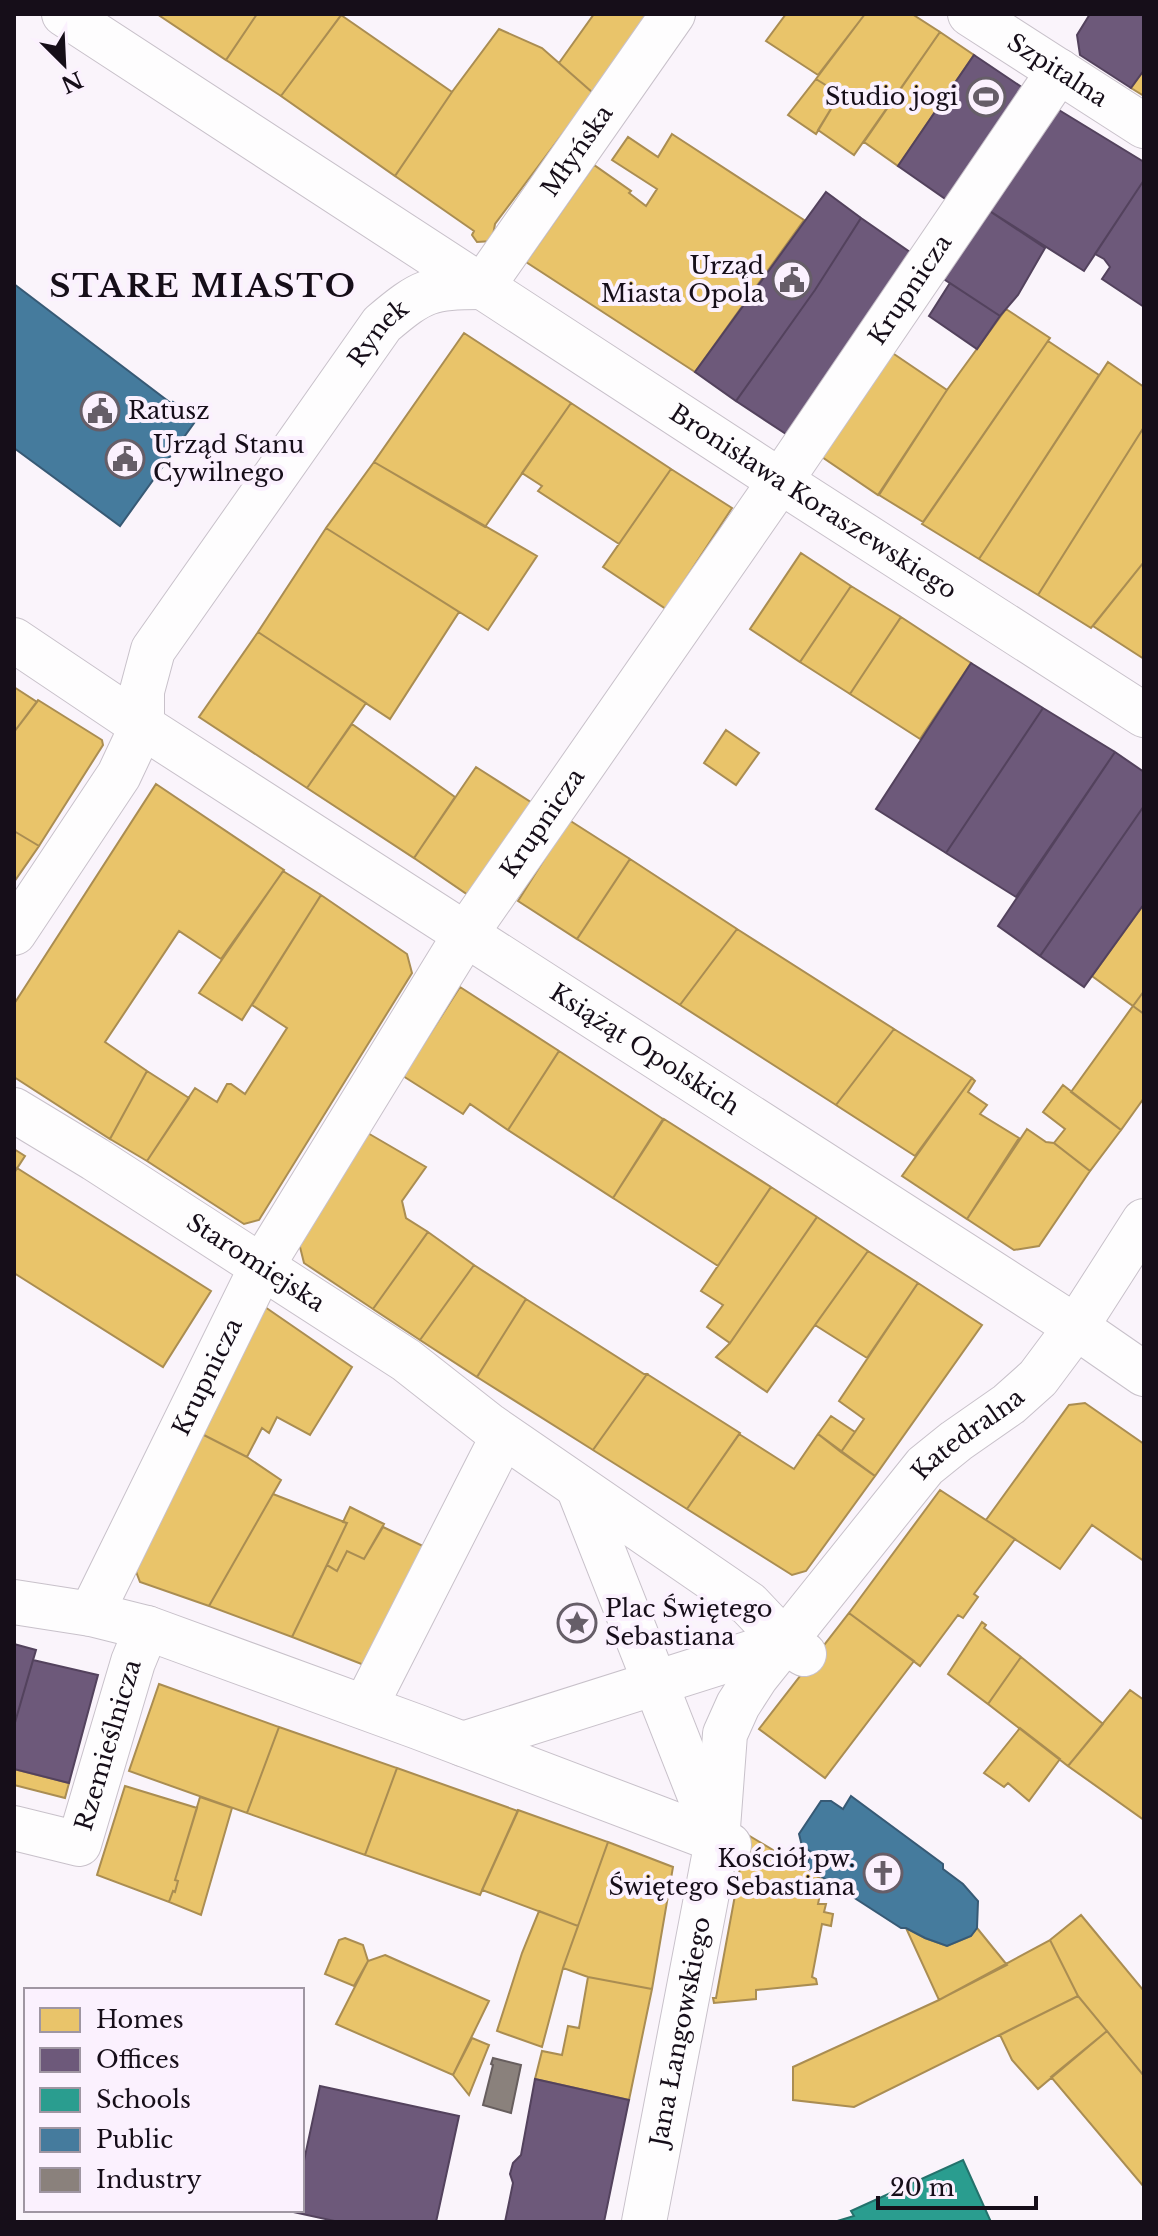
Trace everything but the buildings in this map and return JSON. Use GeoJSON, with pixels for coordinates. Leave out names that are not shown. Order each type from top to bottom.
{"type":"FeatureCollection","features":[{"type":"Feature","properties":{"kind":"street"},"geometry":{"type":"LineString","coordinates":[[64,14],[482,287]]}},
{"type":"Feature","properties":{"kind":"street","name":"Młyńska"},"geometry":{"type":"LineString","coordinates":[[482,287],[673,14]]}},
{"type":"Feature","properties":{"kind":"street","name":"Szpitalna"},"geometry":{"type":"LineString","coordinates":[[970,14],[1144,126]]}},
{"type":"Feature","properties":{"kind":"street","name":"Krupnicza"},"geometry":{"type":"LineString","coordinates":[[91,1614],[262,1266],[465,935],[1059,71]]}},
{"type":"Feature","properties":{"kind":"street","name":"Rynek"},"geometry":{"type":"LineString","coordinates":[[142,726],[142,691],[153,650],[382,324],[409,301],[429,292],[449,287],[482,287]]}},
{"type":"Feature","properties":{"kind":"street","name":"Bronisława Koraszewskiego"},"geometry":{"type":"LineString","coordinates":[[482,287],[1144,715]]}},
{"type":"Feature","properties":{"kind":"street"},"geometry":{"type":"LineString","coordinates":[[14,640],[142,726],[119,775],[14,933]]}},
{"type":"Feature","properties":{"kind":"street","name":"Książąt Opolskich"},"geometry":{"type":"LineString","coordinates":[[142,726],[1076,1327],[1144,1374]]}},
{"type":"Feature","properties":{"kind":"street","name":"Staromiejska"},"geometry":{"type":"LineString","coordinates":[[14,1110],[406,1360],[497,1431]]}},
{"type":"Feature","properties":{"kind":"street","name":"Katedralna"},"geometry":{"type":"LineString","coordinates":[[795,1648],[925,1466],[1009,1404],[1038,1378],[1076,1327],[1144,1221]]}},
{"type":"Feature","properties":{"kind":"street"},"geometry":{"type":"LineString","coordinates":[[356,1704],[497,1431],[749,1604],[795,1648]]}},
{"type":"Feature","properties":{"kind":"street"},"geometry":{"type":"LineString","coordinates":[[578,1487],[723,1843]]}},
{"type":"Feature","properties":{"kind":"street"},"geometry":{"type":"LineString","coordinates":[[14,1602],[91,1614],[147,1628],[723,1843]]}},
{"type":"Feature","properties":{"kind":"street","name":"Rzemieślnicza"},"geometry":{"type":"LineString","coordinates":[[14,1828],[79,1844],[133,1662],[147,1628]]}},
{"type":"Feature","properties":{"kind":"street"},"geometry":{"type":"LineString","coordinates":[[463,1744],[656,1684],[795,1648]]}},
{"type":"Feature","properties":{"kind":"street"},"geometry":{"type":"LineString","coordinates":[[723,1843],[725,1734],[738,1705],[756,1677],[795,1648]]}},
{"type":"Feature","properties":{"kind":"street","name":"Jana Łangowskiego"},"geometry":{"type":"LineString","coordinates":[[644,2222],[723,1843]]}},
{"type":"Feature","properties":{"kind":"place","name":"Studio jogi"},"geometry":{"type":"Point","coordinates":[986,97]}},
{"type":"Feature","properties":{"kind":"place","name":"Urząd Miasta Opola"},"geometry":{"type":"Point","coordinates":[792,280]}},
{"type":"Feature","properties":{"kind":"place","name":"Ratusz"},"geometry":{"type":"Point","coordinates":[100,411]}},
{"type":"Feature","properties":{"kind":"place","name":"Urząd Stanu Cywilnego"},"geometry":{"type":"Point","coordinates":[125,459]}},
{"type":"Feature","properties":{"kind":"place","name":"Plac Świętego Sebastiana"},"geometry":{"type":"Point","coordinates":[577,1623]}},
{"type":"Feature","properties":{"kind":"place","name":"Kościół pw. Świętego Sebastiana"},"geometry":{"type":"Point","coordinates":[883,1873]}},
{"type":"Feature","properties":{"kind":"district","name":"STARE MIASTO"},"geometry":{"type":"Point","coordinates":[203,286]}}]}
